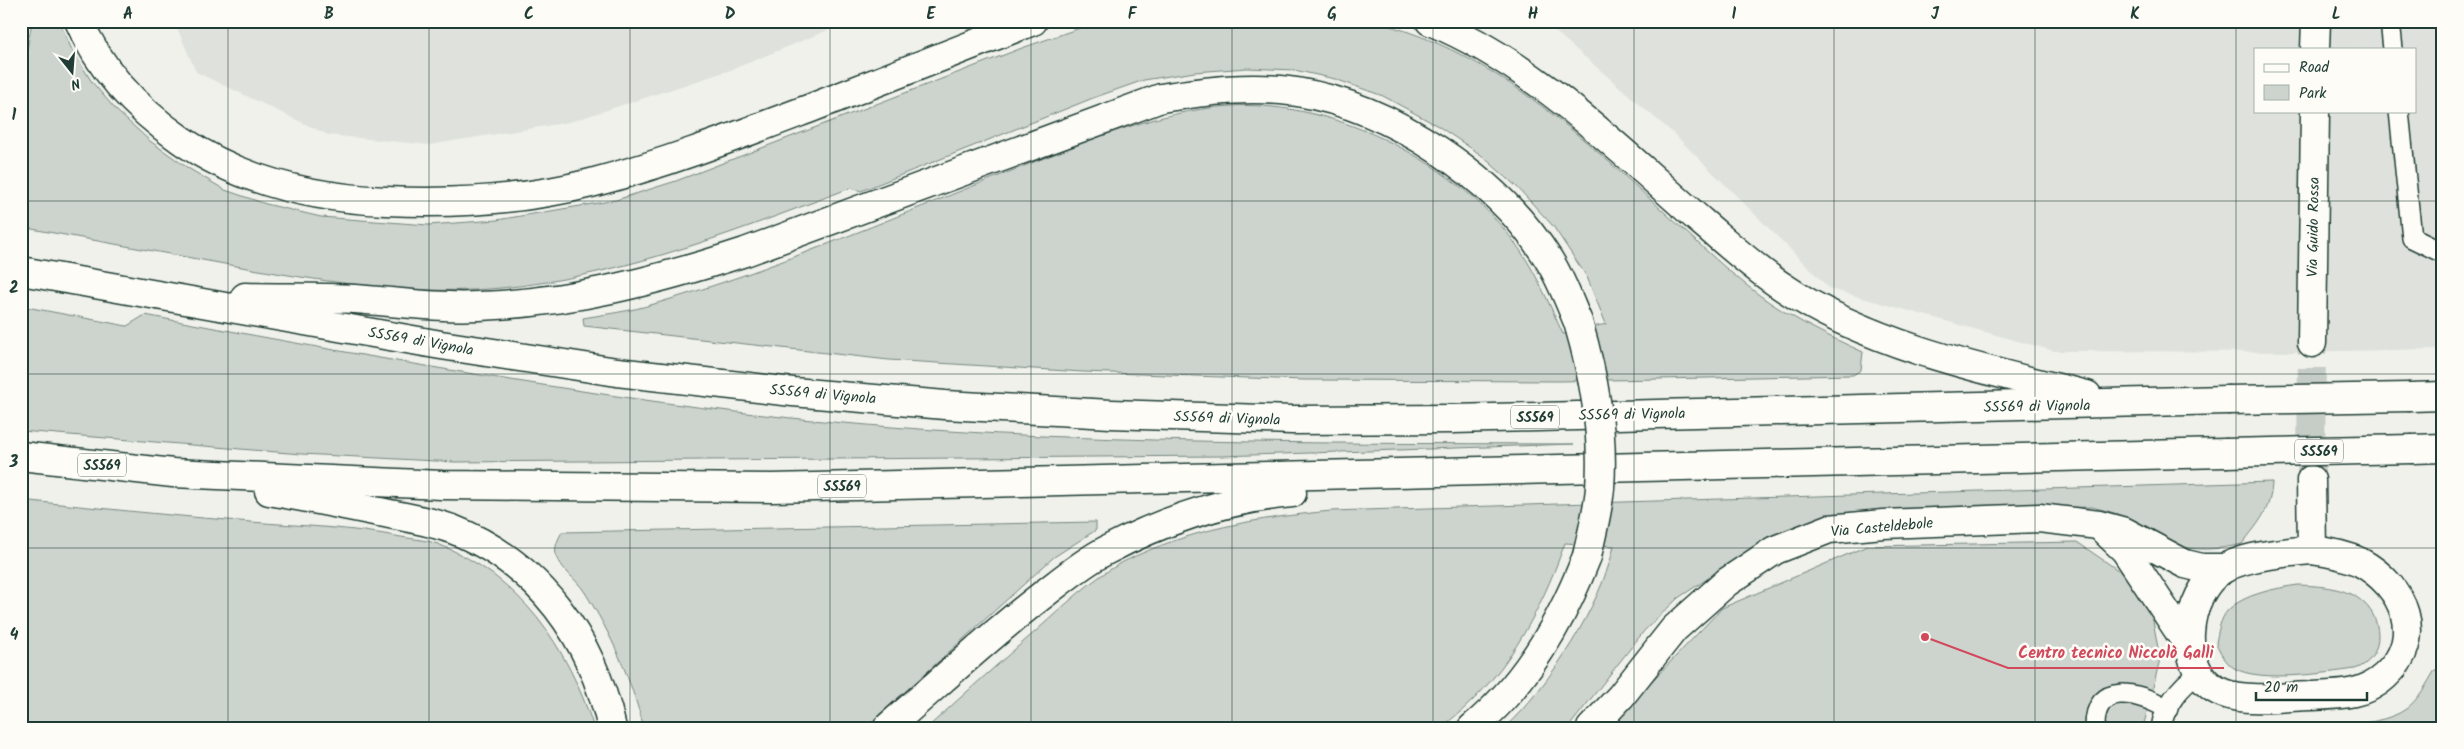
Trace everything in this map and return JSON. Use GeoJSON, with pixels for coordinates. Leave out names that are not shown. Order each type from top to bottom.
{"type":"FeatureCollection","features":[{"type":"Feature","properties":{"kind":"main road"},"geometry":{"type":"LineString","coordinates":[[79,21],[99,59],[127,95],[162,126],[200,153],[241,173],[289,188],[343,199],[466,202],[530,194],[589,183],[655,164],[725,141],[1033,21]]}},
{"type":"Feature","properties":{"kind":"main road"},"geometry":{"type":"LineString","coordinates":[[1430,21],[1489,50],[1556,97],[1760,271],[1812,305],[1875,334],[1954,360],[1997,373],[2125,404]]}},
{"type":"Feature","properties":{"kind":"main road"},"geometry":{"type":"LineString","coordinates":[[2315,48],[2316,21]]}},
{"type":"Feature","properties":{"kind":"main road"},"geometry":{"type":"LineString","coordinates":[[152,295],[356,299],[396,304],[480,306],[536,302],[610,290],[678,274],[745,252],[1161,98],[1206,91],[1249,89],[1297,92],[1377,116],[1413,134],[1442,153],[1504,204],[1529,233],[1549,260],[1578,322],[1592,370],[1598,405],[1601,446],[1600,488],[1587,556],[1570,598],[1551,635],[1518,680],[1472,728]]}},
{"type":"Feature","properties":{"kind":"main road","name":"Via Guido Rossa"},"geometry":{"type":"LineString","coordinates":[[2312,343],[2314,112]]}},
{"type":"Feature","properties":{"kind":"main road","name":"SS569 di Vignola"},"geometry":{"type":"LineString","coordinates":[[21,271],[441,345],[617,372],[793,392],[945,405],[1111,414],[1292,420],[1453,419],[2443,396]]}},
{"type":"Feature","properties":{"kind":"main road","name":"SS569"},"geometry":{"type":"LineString","coordinates":[[21,456],[173,473],[442,485],[772,488],[2443,448]]}},
{"type":"Feature","properties":{"kind":"main road"},"geometry":{"type":"LineString","coordinates":[[887,728],[1010,621],[1064,579],[1104,552],[1144,533],[1203,509],[1252,497],[1511,471]]}},
{"type":"Feature","properties":{"kind":"main road"},"geometry":{"type":"LineString","coordinates":[[173,473],[415,518],[451,529],[490,547],[520,568],[546,594],[570,624],[590,658],[601,686],[612,728]]}},
{"type":"Feature","properties":{"kind":"main road"},"geometry":{"type":"LineString","coordinates":[[2311,480],[2312,550]]}},
{"type":"Feature","properties":{"kind":"main road","name":"Via Casteldebole"},"geometry":{"type":"LineString","coordinates":[[1591,728],[1621,696],[1674,628],[1727,582],[1775,550],[1829,529],[1883,524],[2039,518],[2100,525],[2125,532],[2185,564],[2202,568],[2224,568]]}},
{"type":"Feature","properties":{"kind":"main road"},"geometry":{"type":"LineString","coordinates":[[2100,525],[2125,550],[2210,685],[2221,692],[2233,696],[2278,697],[2355,692],[2370,688],[2399,661],[2408,640],[2404,613],[2398,597],[2380,576],[2360,563],[2344,556],[2312,550],[2274,554],[2224,568],[2209,582],[2198,598],[2191,618],[2195,660]]}},
{"type":"Feature","properties":{"kind":"lane"},"geometry":{"type":"LineString","coordinates":[[2390,21],[2393,48]]}},
{"type":"Feature","properties":{"kind":"lane"},"geometry":{"type":"LineString","coordinates":[[2399,112],[2412,238],[2443,253]]}},
{"type":"Feature","properties":{"kind":"lane"},"geometry":{"type":"LineString","coordinates":[[2161,728],[2168,709],[2183,685],[2195,660]]}},
{"type":"Feature","properties":{"kind":"lane"},"geometry":{"type":"LineString","coordinates":[[2095,728],[2094,714],[2102,701],[2110,694],[2127,694],[2150,700],[2168,709]]}},
{"type":"Feature","properties":{"kind":"shaded area"},"geometry":{"type":"Polygon","coordinates":[[[174,21],[850,21],[731,70],[570,122],[430,145],[328,135],[196,72],[174,21]]]}},
{"type":"Feature","properties":{"kind":"shaded area"},"geometry":{"type":"Polygon","coordinates":[[[1543,21],[2443,21],[2443,349],[2293,352],[2054,351],[1830,289],[1674,134],[1543,21]]]}},
{"type":"Feature","properties":{"kind":"green space"},"geometry":{"type":"Polygon","coordinates":[[[32,21],[59,21],[72,50],[92,82],[116,110],[150,141],[188,168],[225,190],[266,204],[321,217],[428,225],[497,220],[616,200],[676,181],[1022,48],[1100,21],[1371,21],[1417,35],[1461,55],[1502,78],[1541,105],[1578,135],[1736,277],[1758,294],[1803,323],[1863,352],[1861,370],[1853,375],[1561,381],[1304,380],[1083,372],[889,360],[584,326],[583,318],[645,306],[742,276],[829,244],[1113,132],[1171,115],[1200,109],[1230,106],[1270,107],[1311,113],[1352,126],[1392,143],[1430,165],[1465,190],[1495,219],[1520,250],[1538,281],[1563,334],[1606,324],[1587,277],[1553,226],[1517,187],[1481,155],[1438,126],[1383,96],[1335,79],[1294,70],[1247,68],[1195,72],[1144,80],[1093,98],[861,191],[850,188],[712,239],[665,254],[569,278],[521,286],[473,290],[377,287],[250,269],[21,227],[21,84],[32,21]]]}},
{"type":"Feature","properties":{"kind":"green space"},"geometry":{"type":"Polygon","coordinates":[[[21,306],[127,326],[145,315],[514,381],[737,412],[841,423],[945,431],[1155,440],[1574,444],[1222,456],[455,462],[301,454],[21,431],[21,306]]]}},
{"type":"Feature","properties":{"kind":"green space"},"geometry":{"type":"Polygon","coordinates":[[[2272,482],[2267,508],[2242,544],[2207,549],[2184,547],[2162,540],[2120,515],[2092,507],[1860,513],[1727,566],[1678,598],[1644,631],[1568,728],[1504,728],[1538,691],[1571,644],[1598,594],[1614,546],[1565,543],[1544,596],[1517,645],[1483,690],[1463,710],[1440,728],[927,728],[1068,602],[1111,569],[1173,541],[1224,527],[1277,517],[1331,511],[2272,482]]]}},
{"type":"Feature","properties":{"kind":"green space"},"geometry":{"type":"Polygon","coordinates":[[[21,500],[193,517],[345,529],[438,544],[467,558],[494,575],[517,595],[537,618],[555,642],[570,669],[594,728],[21,728],[21,500]]]}},
{"type":"Feature","properties":{"kind":"green space"},"geometry":{"type":"Polygon","coordinates":[[[1096,522],[1096,530],[1054,557],[865,728],[644,728],[633,691],[612,640],[584,591],[562,566],[556,551],[562,532],[1096,522]]]}},
{"type":"Feature","properties":{"kind":"green space"},"geometry":{"type":"Polygon","coordinates":[[[2077,542],[2128,577],[2152,615],[2160,659],[2143,728],[1607,728],[1722,608],[1867,546],[2077,542]]]}},
{"type":"Feature","properties":{"kind":"green space"},"geometry":{"type":"Polygon","coordinates":[[[2298,585],[2324,587],[2341,591],[2350,594],[2364,603],[2371,611],[2378,629],[2376,649],[2371,657],[2365,664],[2355,669],[2293,676],[2245,673],[2231,666],[2223,657],[2216,643],[2221,621],[2228,610],[2235,604],[2252,596],[2298,585]]]}},
{"type":"Feature","properties":{"kind":"green space"},"geometry":{"type":"Polygon","coordinates":[[[2443,669],[2443,728],[2256,728],[2334,726],[2375,721],[2392,716],[2406,709],[2415,701],[2435,670],[2443,669]]]}},
{"type":"Feature","properties":{"kind":"tunnel"},"geometry":{"type":"LineString","coordinates":[[2311,480],[2312,343]]}},
{"type":"Feature","properties":{"kind":"place","name":"Centro tecnico Niccolò Galli"},"geometry":{"type":"Point","coordinates":[1925,637]}}]}
